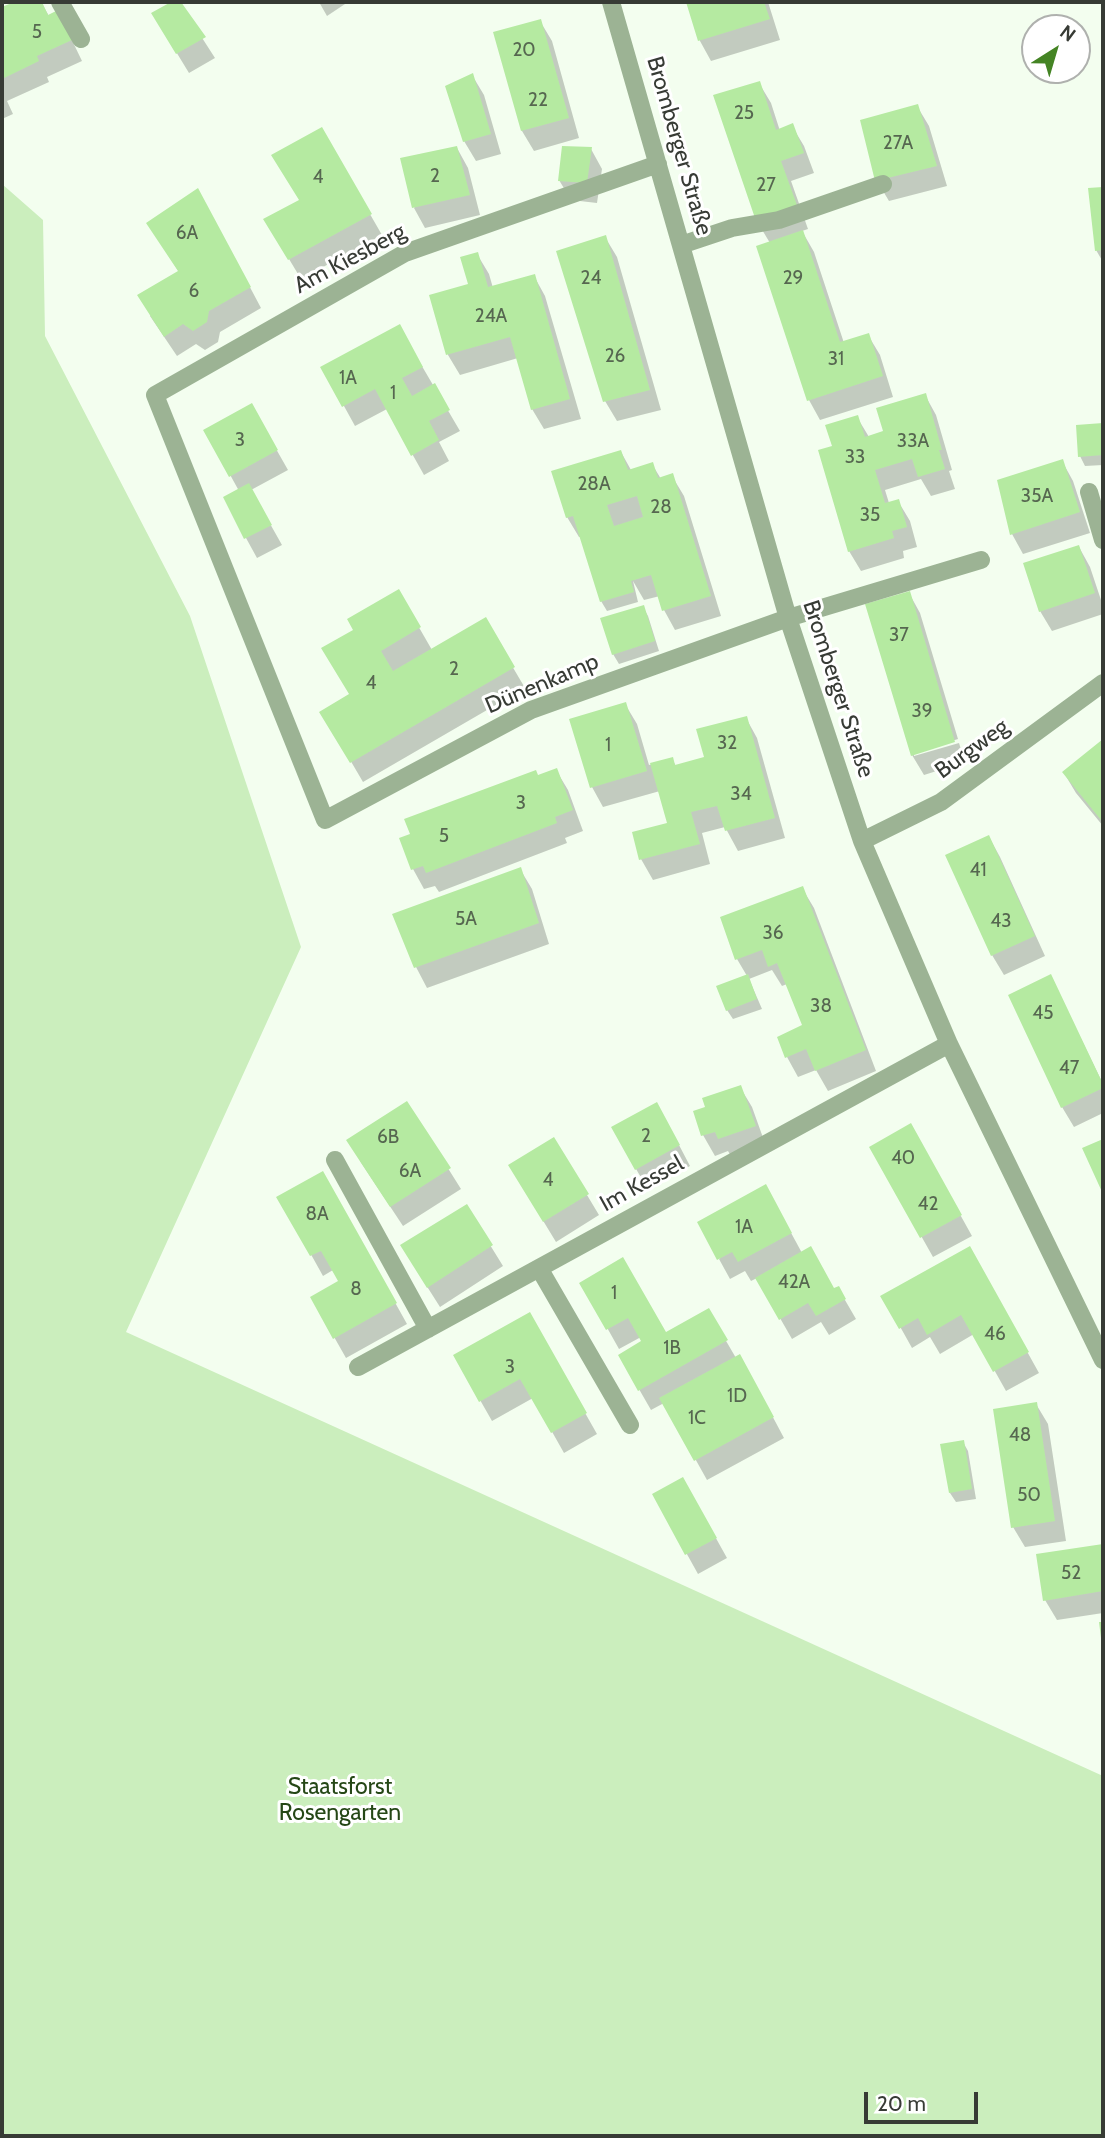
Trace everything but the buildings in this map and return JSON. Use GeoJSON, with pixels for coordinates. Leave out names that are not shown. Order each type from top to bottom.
{"type":"FeatureCollection","features":[{"type":"Feature","properties":{"kind":"street"},"geometry":{"type":"LineString","coordinates":[[60,2],[81,39]]}},
{"type":"Feature","properties":{"kind":"street","name":"Bromberger Straße"},"geometry":{"type":"LineString","coordinates":[[611,2],[788,618],[862,841],[950,1044],[1103,1360]]}},
{"type":"Feature","properties":{"kind":"street","name":"Am Kiesberg"},"geometry":{"type":"LineString","coordinates":[[325,820],[155,395],[405,253],[658,164]]}},
{"type":"Feature","properties":{"kind":"street"},"geometry":{"type":"LineString","coordinates":[[681,245],[732,228],[779,220],[883,184]]}},
{"type":"Feature","properties":{"kind":"street"},"geometry":{"type":"LineString","coordinates":[[1089,492],[1103,540]]}},
{"type":"Feature","properties":{"kind":"street","name":"Dünenkamp"},"geometry":{"type":"LineString","coordinates":[[325,820],[531,710],[788,618],[981,560]]}},
{"type":"Feature","properties":{"kind":"street","name":"Burgweg"},"geometry":{"type":"LineString","coordinates":[[862,841],[942,802],[1103,682]]}},
{"type":"Feature","properties":{"kind":"street","name":"Im Kessel"},"geometry":{"type":"LineString","coordinates":[[358,1367],[950,1044]]}},
{"type":"Feature","properties":{"kind":"street"},"geometry":{"type":"LineString","coordinates":[[335,1160],[428,1329]]}},
{"type":"Feature","properties":{"kind":"street"},"geometry":{"type":"LineString","coordinates":[[539,1268],[630,1425]]}},
{"type":"Feature","properties":{"kind":"green space","name":"Staatsforst Rosengarten"},"geometry":{"type":"Polygon","coordinates":[[[2,184],[43,220],[45,336],[190,616],[301,947],[126,1332],[1103,1776],[1103,2136],[2,2136],[2,184]]]}}]}
